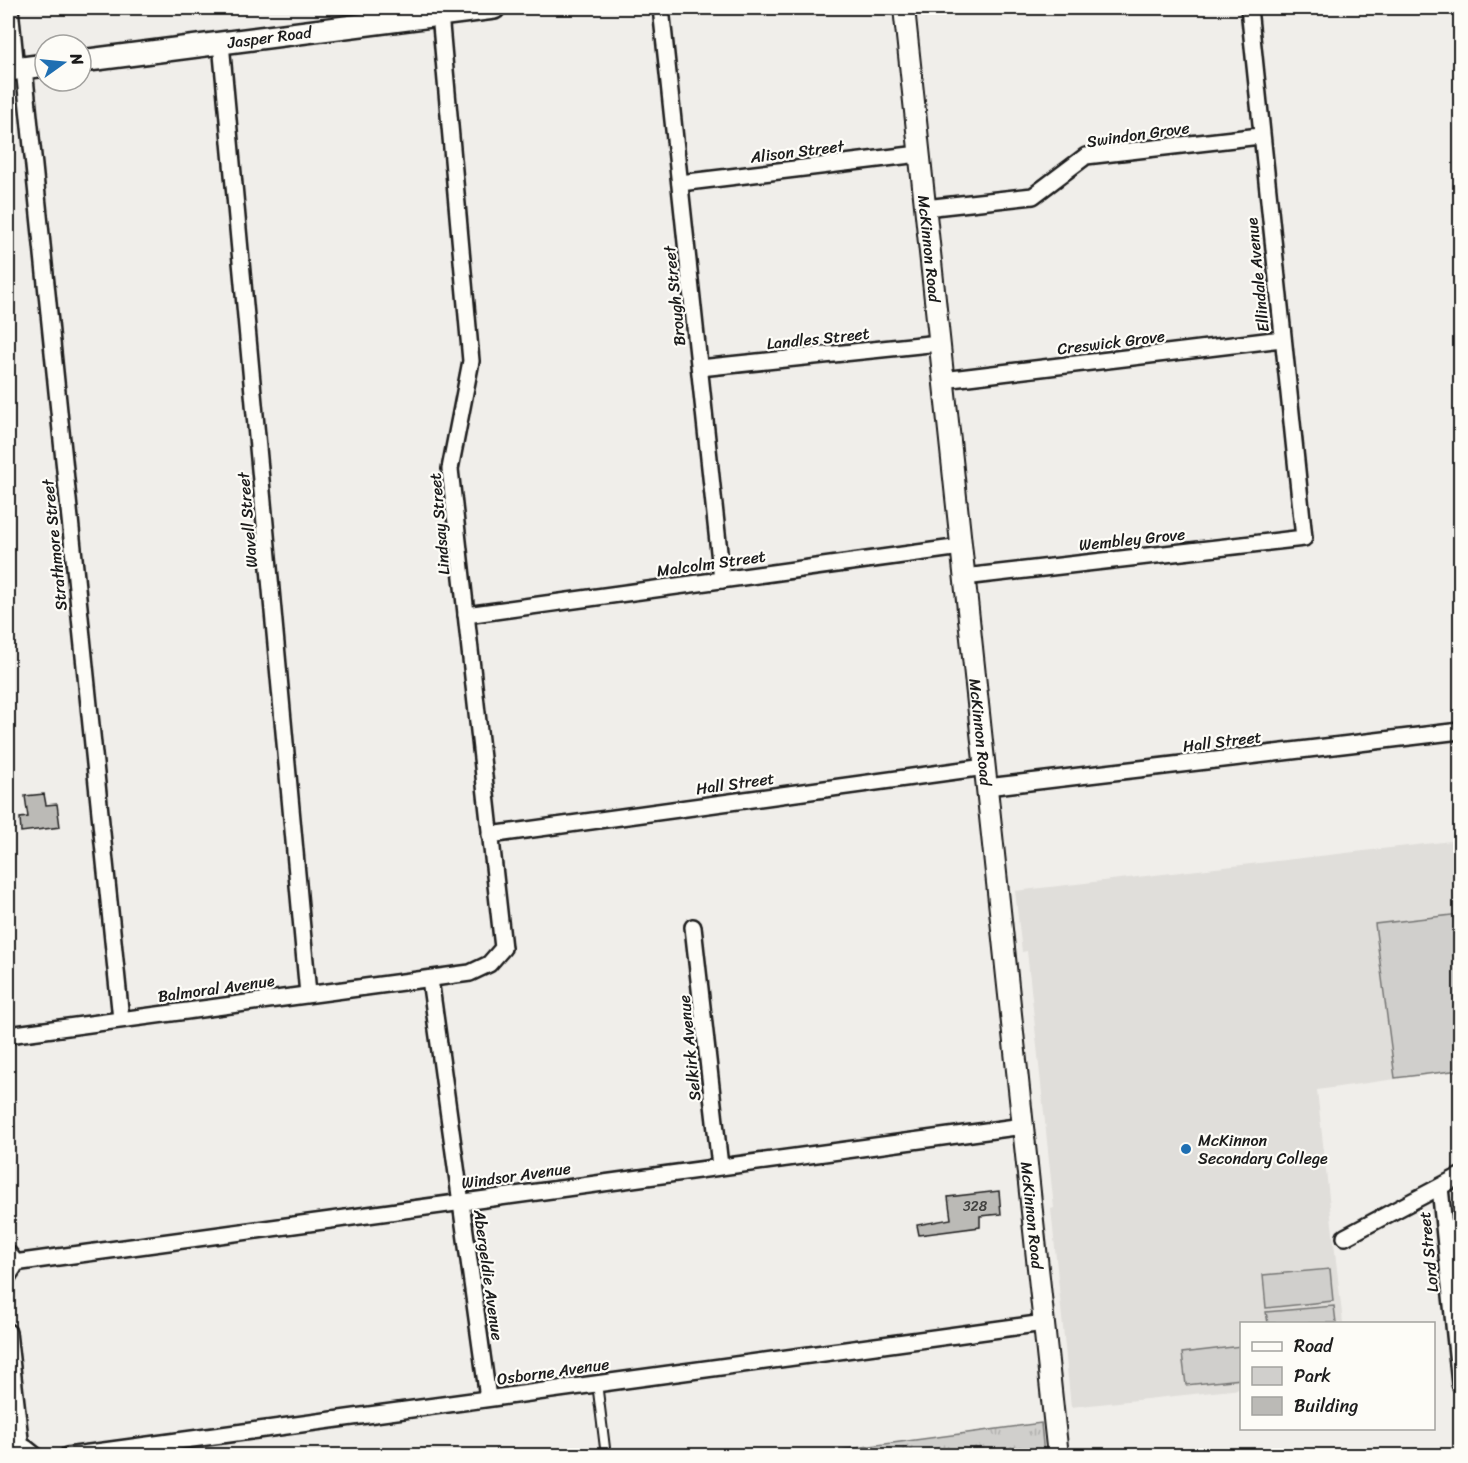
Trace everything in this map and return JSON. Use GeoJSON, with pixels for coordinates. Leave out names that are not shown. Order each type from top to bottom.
{"type":"FeatureCollection","features":[{"type":"Feature","properties":{"kind":"main road","name":"Jasper Road"},"geometry":{"type":"LineString","coordinates":[[93,59],[494,8]]}},
{"type":"Feature","properties":{"kind":"main road"},"geometry":{"type":"LineString","coordinates":[[16,69],[33,67]]}},
{"type":"Feature","properties":{"kind":"street","name":"Strathmore Street"},"geometry":{"type":"LineString","coordinates":[[10,8],[121,1019]]}},
{"type":"Feature","properties":{"kind":"street","name":"Brough Street"},"geometry":{"type":"LineString","coordinates":[[661,8],[722,580]]}},
{"type":"Feature","properties":{"kind":"street","name":"McKinnon Road"},"geometry":{"type":"LineString","coordinates":[[904,8],[1058,1455]]}},
{"type":"Feature","properties":{"kind":"street","name":"Ellindale Avenue"},"geometry":{"type":"LineString","coordinates":[[1249,8],[1260,136],[1304,538]]}},
{"type":"Feature","properties":{"kind":"street","name":"Lindsay Street"},"geometry":{"type":"LineString","coordinates":[[430,979],[470,973],[489,964],[503,948],[450,469],[471,361],[440,14]]}},
{"type":"Feature","properties":{"kind":"street","name":"Wavell Street"},"geometry":{"type":"LineString","coordinates":[[221,43],[308,994]]}},
{"type":"Feature","properties":{"kind":"street","name":"Swindon Grove"},"geometry":{"type":"LineString","coordinates":[[925,208],[1033,196],[1086,156],[1260,136]]}},
{"type":"Feature","properties":{"kind":"street","name":"Alison Street"},"geometry":{"type":"LineString","coordinates":[[680,183],[919,154]]}},
{"type":"Feature","properties":{"kind":"street","name":"Creswick Grove"},"geometry":{"type":"LineString","coordinates":[[943,380],[1282,339]]}},
{"type":"Feature","properties":{"kind":"street","name":"Landles Street"},"geometry":{"type":"LineString","coordinates":[[700,368],[939,343]]}},
{"type":"Feature","properties":{"kind":"street","name":"Wembley Grove"},"geometry":{"type":"LineString","coordinates":[[964,577],[1304,538]]}},
{"type":"Feature","properties":{"kind":"street","name":"Malcolm Street"},"geometry":{"type":"LineString","coordinates":[[466,615],[961,547]]}},
{"type":"Feature","properties":{"kind":"street","name":"Hall Street"},"geometry":{"type":"LineString","coordinates":[[490,835],[986,777],[1461,731]]}},
{"type":"Feature","properties":{"kind":"street","name":"Selkirk Avenue"},"geometry":{"type":"LineString","coordinates":[[693,927],[720,1166]]}},
{"type":"Feature","properties":{"kind":"street","name":"Balmoral Avenue"},"geometry":{"type":"LineString","coordinates":[[8,1035],[430,979]]}},
{"type":"Feature","properties":{"kind":"street","name":"Abergeldie Avenue"},"geometry":{"type":"LineString","coordinates":[[430,979],[488,1398]]}},
{"type":"Feature","properties":{"kind":"street","name":"Windsor Avenue"},"geometry":{"type":"LineString","coordinates":[[10,1264],[1023,1126]]}},
{"type":"Feature","properties":{"kind":"street"},"geometry":{"type":"LineString","coordinates":[[1345,1237],[1461,1176]]}},
{"type":"Feature","properties":{"kind":"street","name":"Lord Street"},"geometry":{"type":"LineString","coordinates":[[1440,1187],[1461,1384]]}},
{"type":"Feature","properties":{"kind":"street","name":"Osborne Avenue"},"geometry":{"type":"LineString","coordinates":[[68,1455],[1044,1323]]}},
{"type":"Feature","properties":{"kind":"street"},"geometry":{"type":"LineString","coordinates":[[8,1332],[16,1452],[30,1449],[36,1455]]}},
{"type":"Feature","properties":{"kind":"lane"},"geometry":{"type":"LineString","coordinates":[[597,1383],[606,1455]]}},
{"type":"Feature","properties":{"kind":"shaded area","name":"McKinnon Secondary College"},"geometry":{"type":"Polygon","coordinates":[[[1460,840],[1460,1070],[1317,1090],[1343,1322],[1240,1322],[1240,1389],[1071,1407],[1051,1209],[1054,1208],[1027,951],[1022,952],[1015,891],[1460,840]]]}},
{"type":"Feature","properties":{"kind":"green space"},"geometry":{"type":"Polygon","coordinates":[[[1460,914],[1460,1070],[1395,1078],[1375,924],[1460,914]]]}},
{"type":"Feature","properties":{"kind":"green space"},"geometry":{"type":"Polygon","coordinates":[[[1330,1269],[1333,1301],[1266,1308],[1263,1275],[1330,1269]]]}},
{"type":"Feature","properties":{"kind":"green space"},"geometry":{"type":"Polygon","coordinates":[[[1334,1306],[1336,1322],[1268,1322],[1266,1312],[1334,1306]]]}},
{"type":"Feature","properties":{"kind":"green space"},"geometry":{"type":"Polygon","coordinates":[[[1240,1346],[1240,1379],[1186,1385],[1182,1353],[1240,1346]]]}},
{"type":"Feature","properties":{"kind":"green space"},"geometry":{"type":"Polygon","coordinates":[[[1041,1423],[1044,1455],[803,1455],[1041,1423]]]}},
{"type":"Feature","properties":{"kind":"building"},"geometry":{"type":"Polygon","coordinates":[[[44,794],[46,805],[57,804],[60,827],[21,832],[20,818],[28,817],[25,796],[44,794]]]}},
{"type":"Feature","properties":{"kind":"building"},"geometry":{"type":"Polygon","coordinates":[[[999,1191],[1001,1214],[980,1216],[980,1227],[919,1235],[917,1225],[951,1219],[948,1197],[999,1191]]]}},
{"type":"Feature","properties":{"kind":"place","name":"McKinnon Secondary College"},"geometry":{"type":"Point","coordinates":[1186,1149]}}]}
